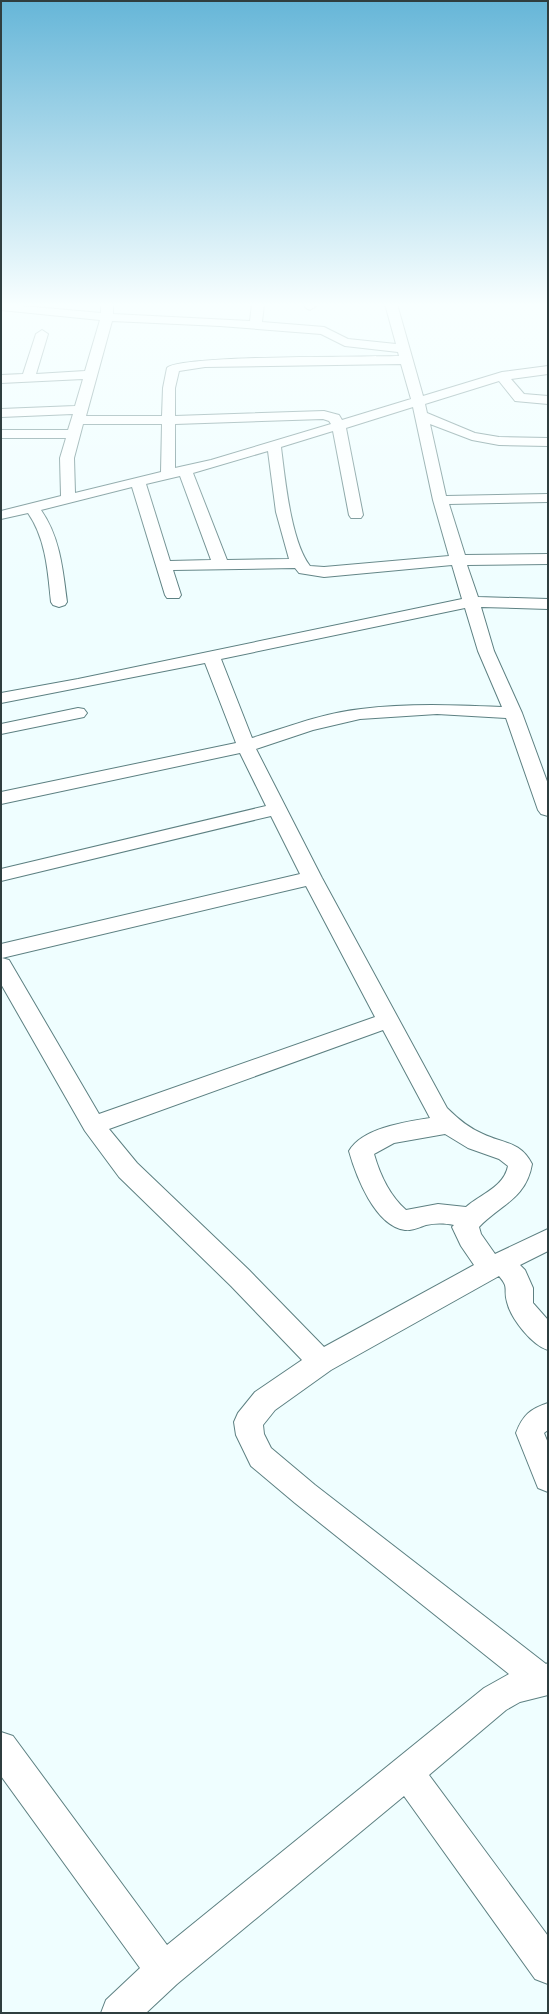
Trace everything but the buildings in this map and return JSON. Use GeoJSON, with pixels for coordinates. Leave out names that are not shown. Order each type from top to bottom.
{"type":"FeatureCollection","features":[{"type":"Feature","properties":{"kind":"street"},"geometry":{"type":"LineString","coordinates":[[68,500],[67,458],[84,398]]}},
{"type":"Feature","properties":{"kind":"street"},"geometry":{"type":"LineString","coordinates":[[168,474],[170,398]]}},
{"type":"Feature","properties":{"kind":"street"},"geometry":{"type":"LineString","coordinates":[[417,398],[440,500],[486,651],[513,713],[548,810]]}},
{"type":"Feature","properties":{"kind":"street"},"geometry":{"type":"LineString","coordinates":[[1,515],[68,500],[185,470],[274,446],[339,426],[420,408],[446,398]]}},
{"type":"Feature","properties":{"kind":"street"},"geometry":{"type":"LineString","coordinates":[[520,398],[548,400]]}},
{"type":"Feature","properties":{"kind":"street"},"geometry":{"type":"LineString","coordinates":[[420,408],[472,436],[499,441],[548,442]]}},
{"type":"Feature","properties":{"kind":"street"},"geometry":{"type":"LineString","coordinates":[[1,413],[78,415],[169,420],[324,415],[334,418],[339,426],[356,515]]}},
{"type":"Feature","properties":{"kind":"street"},"geometry":{"type":"LineString","coordinates":[[1,434],[73,434]]}},
{"type":"Feature","properties":{"kind":"street"},"geometry":{"type":"LineString","coordinates":[[274,446],[280,498],[298,563],[305,570],[324,572],[458,560],[548,558]]}},
{"type":"Feature","properties":{"kind":"street"},"geometry":{"type":"LineString","coordinates":[[185,470],[221,565]]}},
{"type":"Feature","properties":{"kind":"street"},"geometry":{"type":"LineString","coordinates":[[138,482],[173,595]]}},
{"type":"Feature","properties":{"kind":"street"},"geometry":{"type":"LineString","coordinates":[[440,500],[548,498]]}},
{"type":"Feature","properties":{"kind":"street"},"geometry":{"type":"LineString","coordinates":[[32,508],[41,518],[56,572],[59,602]]}},
{"type":"Feature","properties":{"kind":"street"},"geometry":{"type":"LineString","coordinates":[[163,566],[298,563]]}},
{"type":"Feature","properties":{"kind":"street"},"geometry":{"type":"LineString","coordinates":[[1,698],[78,684],[471,602],[548,604]]}},
{"type":"Feature","properties":{"kind":"street"},"geometry":{"type":"LineString","coordinates":[[211,656],[246,746],[277,809],[312,878],[439,1114],[449,1124],[470,1138],[483,1144],[502,1149],[513,1155],[520,1164],[517,1177],[506,1191],[469,1218],[465,1227],[470,1238],[497,1265],[516,1278],[520,1288],[517,1296],[520,1304],[548,1339]]}},
{"type":"Feature","properties":{"kind":"street"},"geometry":{"type":"LineString","coordinates":[[1,798],[246,746],[308,726],[360,714],[397,710],[437,709],[513,713]]}},
{"type":"Feature","properties":{"kind":"street"},"geometry":{"type":"LineString","coordinates":[[1,729],[78,713]]}},
{"type":"Feature","properties":{"kind":"street"},"geometry":{"type":"LineString","coordinates":[[1,875],[277,809]]}},
{"type":"Feature","properties":{"kind":"street"},"geometry":{"type":"LineString","coordinates":[[1,951],[312,878]]}},
{"type":"Feature","properties":{"kind":"street"},"geometry":{"type":"LineString","coordinates":[[1,965],[93,1125],[128,1170],[240,1278],[320,1362]]}},
{"type":"Feature","properties":{"kind":"street"},"geometry":{"type":"LineString","coordinates":[[93,1125],[389,1020]]}},
{"type":"Feature","properties":{"kind":"street"},"geometry":{"type":"LineString","coordinates":[[449,1124],[383,1137],[372,1142],[361,1151],[363,1162],[388,1209],[397,1217],[405,1220],[434,1214],[469,1218]]}},
{"type":"Feature","properties":{"kind":"street"},"geometry":{"type":"LineString","coordinates":[[120,2013],[164,1971],[406,1771],[524,1687],[262,1457],[250,1435],[248,1422],[265,1401],[320,1362],[497,1265],[548,1239]]}},
{"type":"Feature","properties":{"kind":"street"},"geometry":{"type":"LineString","coordinates":[[548,1415],[533,1425],[530,1433],[548,1478]]}},
{"type":"Feature","properties":{"kind":"street"},"geometry":{"type":"LineString","coordinates":[[1,1748],[164,1971]]}},
{"type":"Feature","properties":{"kind":"street"},"geometry":{"type":"LineString","coordinates":[[406,1771],[548,1966]]}}]}
